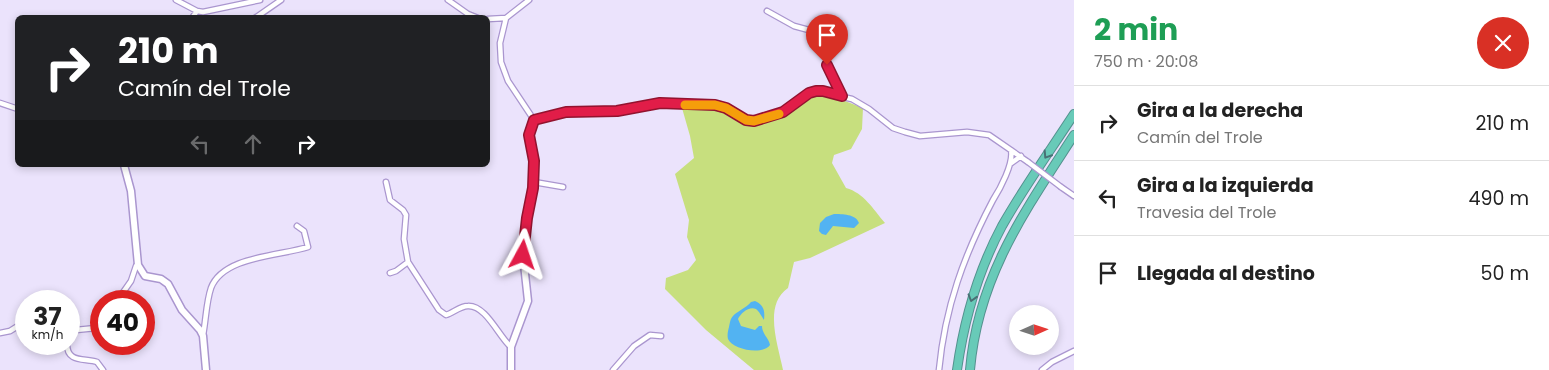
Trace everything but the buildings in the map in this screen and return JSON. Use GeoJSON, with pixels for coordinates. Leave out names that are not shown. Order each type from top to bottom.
{"type":"FeatureCollection","features":[{"type":"Feature","properties":{"kind":"highway"},"geometry":{"type":"LineString","coordinates":[[957,370],[962,335],[985,263],[1002,227],[1022,192],[1074,114]]}},
{"type":"Feature","properties":{"kind":"highway"},"geometry":{"type":"LineString","coordinates":[[970,370],[982,306],[1002,252],[1033,198],[1074,135]]}},
{"type":"Feature","properties":{"kind":"highway"},"geometry":{"type":"LineString","coordinates":[[974,370],[985,307],[1002,252]]}},
{"type":"Feature","properties":{"kind":"street"},"geometry":{"type":"LineString","coordinates":[[176,0],[196,11],[210,12],[260,0]]}},
{"type":"Feature","properties":{"kind":"street"},"geometry":{"type":"LineString","coordinates":[[259,15],[281,0]]}},
{"type":"Feature","properties":{"kind":"street"},"geometry":{"type":"LineString","coordinates":[[448,0],[470,15]]}},
{"type":"Feature","properties":{"kind":"street"},"geometry":{"type":"LineString","coordinates":[[490,19],[506,18],[529,0]]}},
{"type":"Feature","properties":{"kind":"street"},"geometry":{"type":"LineString","coordinates":[[194,15],[196,11]]}},
{"type":"Feature","properties":{"kind":"street"},"geometry":{"type":"LineString","coordinates":[[767,11],[794,26],[820,33],[829,52],[827,65],[842,96]]}},
{"type":"Feature","properties":{"kind":"street"},"geometry":{"type":"LineString","coordinates":[[506,18],[500,43],[504,71],[512,90],[534,120]]}},
{"type":"Feature","properties":{"kind":"street"},"geometry":{"type":"LineString","coordinates":[[534,120],[566,112],[617,111],[660,103],[715,105],[726,108],[746,120],[754,121],[783,112],[809,93],[823,91],[852,99],[862,104],[893,128],[920,136],[976,133],[989,135],[1074,196]]}},
{"type":"Feature","properties":{"kind":"street"},"geometry":{"type":"LineString","coordinates":[[0,103],[15,108]]}},
{"type":"Feature","properties":{"kind":"street"},"geometry":{"type":"LineString","coordinates":[[511,370],[511,347],[528,301],[528,289],[524,273],[524,244],[534,182],[534,161],[529,135],[534,120]]}},
{"type":"Feature","properties":{"kind":"street"},"geometry":{"type":"LineString","coordinates":[[939,370],[943,333],[957,279],[974,237],[997,194],[1010,164],[1011,150]]}},
{"type":"Feature","properties":{"kind":"street"},"geometry":{"type":"LineString","coordinates":[[1010,164],[1020,156]]}},
{"type":"Feature","properties":{"kind":"street"},"geometry":{"type":"LineString","coordinates":[[124,167],[132,197],[138,264],[145,276],[161,279],[168,284],[182,310],[203,336]]}},
{"type":"Feature","properties":{"kind":"street"},"geometry":{"type":"LineString","coordinates":[[386,182],[390,200],[403,210],[406,215],[404,239],[408,262],[441,312],[446,315],[464,307],[473,306],[482,312],[511,347]]}},
{"type":"Feature","properties":{"kind":"street"},"geometry":{"type":"LineString","coordinates":[[534,182],[563,187]]}},
{"type":"Feature","properties":{"kind":"street"},"geometry":{"type":"LineString","coordinates":[[206,370],[203,336],[210,292],[214,282],[223,272],[263,256],[308,247],[304,231],[297,226]]}},
{"type":"Feature","properties":{"kind":"street"},"geometry":{"type":"LineString","coordinates":[[390,273],[408,262]]}},
{"type":"Feature","properties":{"kind":"street"},"geometry":{"type":"LineString","coordinates":[[126,290],[138,264]]}},
{"type":"Feature","properties":{"kind":"street"},"geometry":{"type":"LineString","coordinates":[[0,334],[15,328]]}},
{"type":"Feature","properties":{"kind":"street"},"geometry":{"type":"LineString","coordinates":[[613,370],[634,346],[650,335],[661,336]]}},
{"type":"Feature","properties":{"kind":"street"},"geometry":{"type":"LineString","coordinates":[[1042,370],[1052,362],[1074,351]]}},
{"type":"Feature","properties":{"kind":"street"},"geometry":{"type":"LineString","coordinates":[[70,355],[80,360],[97,362],[103,370]]}},
{"type":"Feature","properties":{"kind":"green space"},"geometry":{"type":"Polygon","coordinates":[[[811,95],[832,96],[863,108],[862,129],[851,149],[834,155],[832,163],[846,188],[863,198],[885,223],[810,258],[794,262],[788,288],[780,295],[774,315],[774,326],[783,370],[754,370],[706,330],[665,289],[666,278],[688,270],[696,260],[687,237],[689,220],[675,174],[694,158],[682,108],[718,108],[752,124],[779,113],[811,95]]]}},
{"type":"Feature","properties":{"kind":"water"},"geometry":{"type":"Polygon","coordinates":[[[834,214],[852,216],[859,223],[854,228],[833,226],[826,235],[822,234],[819,231],[820,223],[826,217],[834,214]]]}},
{"type":"Feature","properties":{"kind":"water"},"geometry":{"type":"Polygon","coordinates":[[[755,301],[763,309],[764,320],[758,311],[753,308],[741,314],[738,319],[741,326],[755,330],[762,326],[770,345],[761,350],[754,351],[735,346],[728,339],[728,334],[730,321],[734,314],[755,301]]]}},
{"type":"Feature","properties":{"kind":"slow traffic"},"geometry":{"type":"LineString","coordinates":[[685,105],[715,105],[726,108],[746,120],[754,121],[779,114]]}},
{"type":"Feature","properties":{"kind":"route"},"geometry":{"type":"LineString","coordinates":[[523,255],[528,211],[533,188],[534,161],[530,149],[529,135],[534,120],[566,112],[617,111],[660,103],[715,105],[726,108],[746,120],[766,119],[783,112],[809,93],[823,91],[842,96],[827,65]]}}]}
